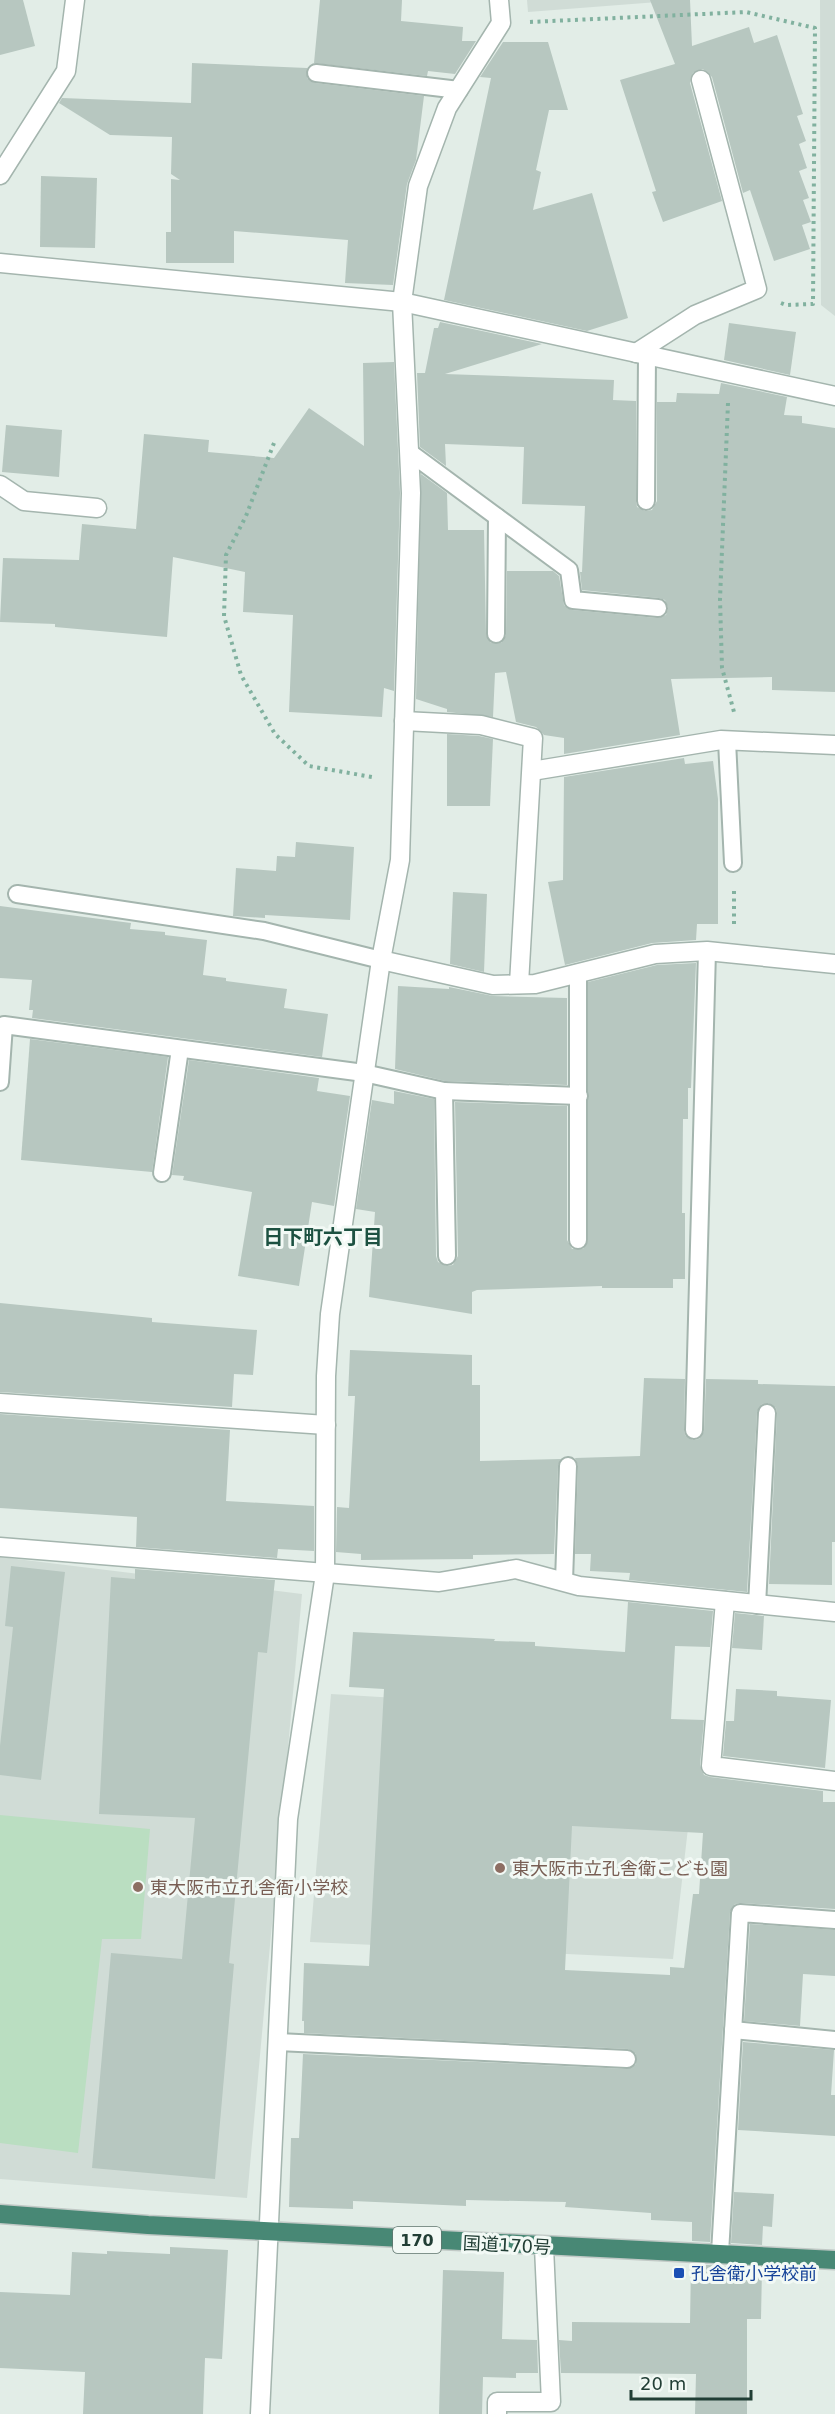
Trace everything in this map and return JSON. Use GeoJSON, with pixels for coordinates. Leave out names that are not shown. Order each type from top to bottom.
{"type":"FeatureCollection","features":[{"type":"Feature","properties":{"kind":"highway","name":"国道170号"},"geometry":{"type":"LineString","coordinates":[[0,2214],[148,2225],[544,2247],[720,2253],[835,2260]]}},
{"type":"Feature","properties":{"kind":"street"},"geometry":{"type":"LineString","coordinates":[[0,175],[66,71],[75,0]]}},
{"type":"Feature","properties":{"kind":"street"},"geometry":{"type":"LineString","coordinates":[[260,2414],[288,1819],[325,1574],[326,1425],[330,1314],[381,960],[400,860],[411,493],[402,302],[418,186],[447,108],[501,23],[499,0]]}},
{"type":"Feature","properties":{"kind":"street"},"geometry":{"type":"LineString","coordinates":[[641,354],[695,315],[757,289],[701,80]]}},
{"type":"Feature","properties":{"kind":"street"},"geometry":{"type":"LineString","coordinates":[[0,263],[402,302],[835,396]]}},
{"type":"Feature","properties":{"kind":"street"},"geometry":{"type":"LineString","coordinates":[[0,485],[24,501],[97,508]]}},
{"type":"Feature","properties":{"kind":"street"},"geometry":{"type":"LineString","coordinates":[[404,721],[481,725],[533,738],[519,984]]}},
{"type":"Feature","properties":{"kind":"street"},"geometry":{"type":"LineString","coordinates":[[531,771],[735,741],[835,745]]}},
{"type":"Feature","properties":{"kind":"street"},"geometry":{"type":"LineString","coordinates":[[381,960],[493,985],[535,984],[655,954],[707,951],[835,964]]}},
{"type":"Feature","properties":{"kind":"street"},"geometry":{"type":"LineString","coordinates":[[0,1403],[326,1425]]}},
{"type":"Feature","properties":{"kind":"street"},"geometry":{"type":"LineString","coordinates":[[0,1547],[439,1582],[516,1569],[579,1586],[835,1612]]}},
{"type":"Feature","properties":{"kind":"street"},"geometry":{"type":"LineString","coordinates":[[725,1601],[711,1766],[835,1781]]}},
{"type":"Feature","properties":{"kind":"street"},"geometry":{"type":"LineString","coordinates":[[497,2414],[497,2402],[551,2402],[544,2247]]}},
{"type":"Feature","properties":{"kind":"lane"},"geometry":{"type":"LineString","coordinates":[[316,73],[459,90]]}},
{"type":"Feature","properties":{"kind":"lane"},"geometry":{"type":"LineString","coordinates":[[641,354],[646,501]]}},
{"type":"Feature","properties":{"kind":"lane"},"geometry":{"type":"LineString","coordinates":[[409,452],[569,570],[573,600],[658,608]]}},
{"type":"Feature","properties":{"kind":"lane"},"geometry":{"type":"LineString","coordinates":[[496,634],[497,517]]}},
{"type":"Feature","properties":{"kind":"lane"},"geometry":{"type":"LineString","coordinates":[[733,863],[735,741]]}},
{"type":"Feature","properties":{"kind":"lane"},"geometry":{"type":"LineString","coordinates":[[17,894],[264,931],[381,960]]}},
{"type":"Feature","properties":{"kind":"lane"},"geometry":{"type":"LineString","coordinates":[[694,1430],[707,951]]}},
{"type":"Feature","properties":{"kind":"lane"},"geometry":{"type":"LineString","coordinates":[[579,973],[579,1240]]}},
{"type":"Feature","properties":{"kind":"lane"},"geometry":{"type":"LineString","coordinates":[[0,1082],[4,1025],[364,1073],[444,1091],[579,1096]]}},
{"type":"Feature","properties":{"kind":"lane"},"geometry":{"type":"LineString","coordinates":[[162,1173],[180,1049]]}},
{"type":"Feature","properties":{"kind":"lane"},"geometry":{"type":"LineString","coordinates":[[444,1091],[447,1256]]}},
{"type":"Feature","properties":{"kind":"lane"},"geometry":{"type":"LineString","coordinates":[[757,1605],[767,1413]]}},
{"type":"Feature","properties":{"kind":"lane"},"geometry":{"type":"LineString","coordinates":[[564,1581],[568,1466]]}},
{"type":"Feature","properties":{"kind":"lane"},"geometry":{"type":"LineString","coordinates":[[720,2253],[740,1913],[835,1920]]}},
{"type":"Feature","properties":{"kind":"lane"},"geometry":{"type":"LineString","coordinates":[[733,2030],[835,2040]]}},
{"type":"Feature","properties":{"kind":"lane"},"geometry":{"type":"LineString","coordinates":[[278,2042],[627,2059]]}},
{"type":"Feature","properties":{"kind":"path"},"geometry":{"type":"LineString","coordinates":[[730,373],[720,599],[722,668],[735,741]]}},
{"type":"Feature","properties":{"kind":"path"},"geometry":{"type":"LineString","coordinates":[[274,443],[246,516],[226,555],[224,616],[241,675],[275,734],[309,766],[402,783]]}},
{"type":"Feature","properties":{"kind":"path"},"geometry":{"type":"LineString","coordinates":[[733,863],[735,954]]}},
{"type":"Feature","properties":{"kind":"shaded area"},"geometry":{"type":"Polygon","coordinates":[[[527,0],[684,0],[528,12],[527,0]]]}},
{"type":"Feature","properties":{"kind":"shaded area"},"geometry":{"type":"Polygon","coordinates":[[[820,0],[835,0],[835,316],[821,305],[820,0]]]}},
{"type":"Feature","properties":{"kind":"shaded area","name":"東大阪市立孔舎衙小学校"},"geometry":{"type":"Polygon","coordinates":[[[0,1557],[302,1594],[247,2198],[0,2179],[0,1557]]]}},
{"type":"Feature","properties":{"kind":"shaded area","name":"東大阪市立孔舎衛こども園"},"geometry":{"type":"Polygon","coordinates":[[[331,1694],[606,1711],[692,1793],[673,1959],[310,1942],[331,1694]]]}},
{"type":"Feature","properties":{"kind":"green space"},"geometry":{"type":"Polygon","coordinates":[[[0,1815],[150,1829],[141,1939],[102,1939],[78,2153],[0,2143],[0,1815]]]}},
{"type":"Feature","properties":{"kind":"building"},"geometry":{"type":"Polygon","coordinates":[[[0,0],[23,0],[35,46],[0,55],[0,0]]]}},
{"type":"Feature","properties":{"kind":"building"},"geometry":{"type":"Polygon","coordinates":[[[320,0],[402,0],[401,21],[463,27],[462,41],[476,41],[455,74],[428,71],[427,76],[314,63],[320,0]]]}},
{"type":"Feature","properties":{"kind":"building"},"geometry":{"type":"Polygon","coordinates":[[[650,0],[690,0],[692,46],[749,27],[754,43],[777,35],[803,114],[797,116],[806,141],[799,144],[807,168],[799,171],[809,198],[803,200],[811,222],[802,225],[810,249],[774,261],[750,190],[743,193],[712,77],[703,69],[693,73],[690,83],[722,201],[663,222],[652,192],[656,191],[620,80],[675,64],[650,0]]]}},
{"type":"Feature","properties":{"kind":"building"},"geometry":{"type":"Polygon","coordinates":[[[503,42],[548,42],[568,110],[549,110],[536,170],[541,172],[533,210],[592,193],[628,318],[587,331],[444,300],[491,78],[480,77],[503,42]]]}},
{"type":"Feature","properties":{"kind":"building"},"geometry":{"type":"Polygon","coordinates":[[[192,63],[307,68],[307,78],[315,83],[424,96],[416,160],[407,184],[393,285],[345,283],[348,240],[234,231],[234,263],[166,263],[166,232],[171,232],[171,179],[180,180],[171,174],[172,137],[110,135],[59,103],[62,98],[191,103],[192,63]]]}},
{"type":"Feature","properties":{"kind":"building"},"geometry":{"type":"Polygon","coordinates":[[[41,176],[97,178],[95,248],[40,247],[41,176]]]}},
{"type":"Feature","properties":{"kind":"building"},"geometry":{"type":"Polygon","coordinates":[[[440,322],[542,344],[445,374],[614,380],[613,400],[636,401],[636,501],[637,507],[645,511],[652,510],[657,501],[657,402],[676,402],[677,393],[719,394],[721,383],[787,397],[784,415],[802,416],[802,423],[835,428],[835,692],[772,690],[772,677],[671,679],[680,735],[564,754],[564,738],[544,735],[536,727],[516,722],[506,672],[495,673],[493,717],[447,712],[447,709],[416,699],[421,474],[447,493],[448,530],[484,530],[486,634],[491,643],[501,643],[506,635],[507,571],[553,571],[559,576],[564,605],[572,610],[657,618],[666,615],[668,608],[665,600],[659,598],[582,590],[580,572],[582,572],[585,506],[522,504],[524,447],[445,444],[446,466],[420,447],[417,373],[425,373],[434,328],[438,328],[440,322]]]}},
{"type":"Feature","properties":{"kind":"building"},"geometry":{"type":"Polygon","coordinates":[[[729,323],[796,332],[790,375],[724,360],[729,323]]]}},
{"type":"Feature","properties":{"kind":"building"},"geometry":{"type":"Polygon","coordinates":[[[394,362],[400,493],[394,691],[384,688],[382,717],[289,712],[293,615],[243,612],[245,572],[173,557],[167,637],[55,627],[55,624],[0,622],[3,558],[79,560],[82,524],[136,529],[144,434],[209,440],[208,452],[274,458],[309,408],[364,446],[363,363],[394,362]]]}},
{"type":"Feature","properties":{"kind":"building"},"geometry":{"type":"Polygon","coordinates":[[[6,425],[62,430],[59,477],[2,472],[6,425]]]}},
{"type":"Feature","properties":{"kind":"building"},"geometry":{"type":"Polygon","coordinates":[[[447,734],[493,739],[490,806],[447,806],[447,734]]]}},
{"type":"Feature","properties":{"kind":"building"},"geometry":{"type":"Polygon","coordinates":[[[684,758],[685,764],[713,761],[718,799],[718,924],[697,924],[696,940],[652,943],[565,965],[548,882],[563,880],[564,777],[684,758]]]}},
{"type":"Feature","properties":{"kind":"building"},"geometry":{"type":"Polygon","coordinates":[[[296,842],[354,847],[350,920],[265,915],[265,918],[233,916],[236,868],[276,871],[277,856],[295,857],[296,842]]]}},
{"type":"Feature","properties":{"kind":"building"},"geometry":{"type":"Polygon","coordinates":[[[453,892],[487,894],[484,972],[450,964],[453,892]]]}},
{"type":"Feature","properties":{"kind":"building"},"geometry":{"type":"Polygon","coordinates":[[[0,906],[131,923],[130,929],[165,932],[165,935],[207,940],[203,975],[226,978],[226,981],[287,989],[284,1008],[328,1014],[322,1057],[32,1018],[33,1010],[29,1010],[32,980],[0,978],[0,906]]]}},
{"type":"Feature","properties":{"kind":"building"},"geometry":{"type":"Polygon","coordinates":[[[696,963],[691,1088],[688,1088],[688,1119],[683,1119],[682,1213],[685,1213],[685,1279],[673,1279],[673,1288],[602,1288],[602,1286],[477,1290],[472,1292],[472,1314],[369,1297],[375,1212],[356,1209],[372,1100],[394,1104],[394,1091],[434,1099],[436,1256],[438,1262],[447,1266],[453,1265],[458,1256],[455,1102],[567,1106],[567,1240],[572,1249],[583,1249],[588,1240],[588,982],[657,965],[696,963]]]}},
{"type":"Feature","properties":{"kind":"building"},"geometry":{"type":"Polygon","coordinates":[[[398,986],[449,989],[449,987],[493,996],[567,998],[567,1085],[445,1081],[395,1069],[398,986]]]}},
{"type":"Feature","properties":{"kind":"building"},"geometry":{"type":"Polygon","coordinates":[[[30,1039],[168,1057],[152,1172],[21,1160],[30,1039]]]}},
{"type":"Feature","properties":{"kind":"building"},"geometry":{"type":"Polygon","coordinates":[[[189,1060],[319,1078],[317,1091],[350,1096],[334,1206],[312,1202],[299,1286],[238,1276],[252,1192],[183,1180],[184,1176],[172,1175],[189,1060]]]}},
{"type":"Feature","properties":{"kind":"building"},"geometry":{"type":"Polygon","coordinates":[[[0,1303],[152,1318],[152,1322],[257,1330],[253,1375],[234,1374],[232,1407],[0,1392],[0,1303]]]}},
{"type":"Feature","properties":{"kind":"building"},"geometry":{"type":"Polygon","coordinates":[[[350,1350],[472,1355],[472,1385],[480,1385],[480,1461],[561,1459],[558,1466],[554,1554],[473,1555],[473,1559],[361,1560],[361,1554],[336,1552],[337,1507],[349,1508],[355,1396],[348,1396],[350,1350]]]}},
{"type":"Feature","properties":{"kind":"building"},"geometry":{"type":"Polygon","coordinates":[[[644,1378],[685,1379],[684,1430],[685,1435],[693,1440],[699,1439],[704,1431],[706,1379],[758,1380],[758,1384],[835,1386],[835,1542],[832,1542],[832,1585],[769,1584],[777,1414],[776,1408],[768,1403],[762,1404],[757,1412],[747,1592],[629,1580],[630,1573],[590,1571],[591,1554],[575,1554],[578,1466],[575,1458],[640,1456],[644,1378]]]}},
{"type":"Feature","properties":{"kind":"building"},"geometry":{"type":"Polygon","coordinates":[[[0,1414],[230,1430],[226,1501],[314,1506],[314,1551],[278,1549],[277,1558],[136,1547],[137,1517],[0,1508],[0,1414]]]}},
{"type":"Feature","properties":{"kind":"building"},"geometry":{"type":"Polygon","coordinates":[[[11,1566],[65,1572],[41,1780],[0,1775],[0,1746],[13,1627],[5,1626],[11,1566]]]}},
{"type":"Feature","properties":{"kind":"building"},"geometry":{"type":"Polygon","coordinates":[[[135,1569],[275,1580],[267,1653],[258,1652],[229,1963],[234,1964],[215,2179],[92,2168],[111,1953],[182,1959],[195,1818],[99,1814],[111,1577],[135,1579],[135,1569]]]}},
{"type":"Feature","properties":{"kind":"building"},"geometry":{"type":"Polygon","coordinates":[[[628,1602],[713,1611],[710,1647],[675,1646],[671,1719],[704,1720],[700,1765],[704,1775],[823,1791],[823,1802],[835,1802],[835,1909],[741,1903],[735,1904],[730,1912],[710,2242],[692,2241],[692,2222],[651,2220],[651,2213],[565,2207],[566,2202],[466,2200],[466,2206],[353,2201],[353,2209],[289,2207],[291,2138],[299,2138],[303,2054],[626,2069],[636,2064],[636,2054],[628,2049],[304,2033],[304,2021],[302,2021],[304,1963],[369,1966],[384,1689],[349,1687],[353,1632],[495,1639],[494,1641],[535,1642],[535,1646],[625,1652],[628,1602]],[[572,1826],[565,1970],[670,1975],[670,1967],[684,1968],[693,1894],[699,1894],[703,1833],[572,1826]]]}},
{"type":"Feature","properties":{"kind":"building"},"geometry":{"type":"Polygon","coordinates":[[[735,1613],[764,1616],[762,1650],[732,1648],[735,1613]]]}},
{"type":"Feature","properties":{"kind":"building"},"geometry":{"type":"Polygon","coordinates":[[[736,1689],[777,1691],[777,1696],[831,1700],[825,1768],[723,1756],[726,1721],[734,1721],[736,1689]]]}},
{"type":"Feature","properties":{"kind":"building"},"geometry":{"type":"Polygon","coordinates":[[[750,1924],[835,1930],[835,1976],[803,1974],[800,2026],[744,2021],[750,1924]]]}},
{"type":"Feature","properties":{"kind":"building"},"geometry":{"type":"Polygon","coordinates":[[[743,2042],[834,2050],[831,2095],[835,2095],[835,2136],[738,2130],[743,2042]]]}},
{"type":"Feature","properties":{"kind":"building"},"geometry":{"type":"Polygon","coordinates":[[[734,2192],[774,2194],[772,2227],[763,2226],[762,2245],[731,2243],[734,2192]]]}},
{"type":"Feature","properties":{"kind":"building"},"geometry":{"type":"Polygon","coordinates":[[[170,2247],[228,2250],[222,2359],[205,2358],[203,2414],[83,2414],[85,2372],[0,2368],[0,2292],[70,2295],[72,2252],[170,2254],[170,2247]]]}},
{"type":"Feature","properties":{"kind":"building"},"geometry":{"type":"Polygon","coordinates":[[[691,2264],[762,2268],[761,2319],[747,2319],[747,2414],[695,2414],[696,2374],[561,2373],[559,2340],[572,2341],[572,2322],[690,2323],[691,2264]]]}},
{"type":"Feature","properties":{"kind":"building"},"geometry":{"type":"Polygon","coordinates":[[[443,2270],[504,2272],[502,2339],[537,2340],[538,2373],[516,2373],[516,2378],[483,2377],[482,2414],[439,2414],[443,2270]]]}},
{"type":"Feature","properties":{"kind":"place","name":"東大阪市立孔舎衛こども園"},"geometry":{"type":"Point","coordinates":[500,1868]}},
{"type":"Feature","properties":{"kind":"place","name":"東大阪市立孔舎衙小学校"},"geometry":{"type":"Point","coordinates":[138,1887]}},
{"type":"Feature","properties":{"kind":"place","name":"孔舎衛小学校前"},"geometry":{"type":"Point","coordinates":[679,2273]}},
{"type":"Feature","properties":{"kind":"district","name":"日下町六丁目"},"geometry":{"type":"Point","coordinates":[323,1237]}}]}
